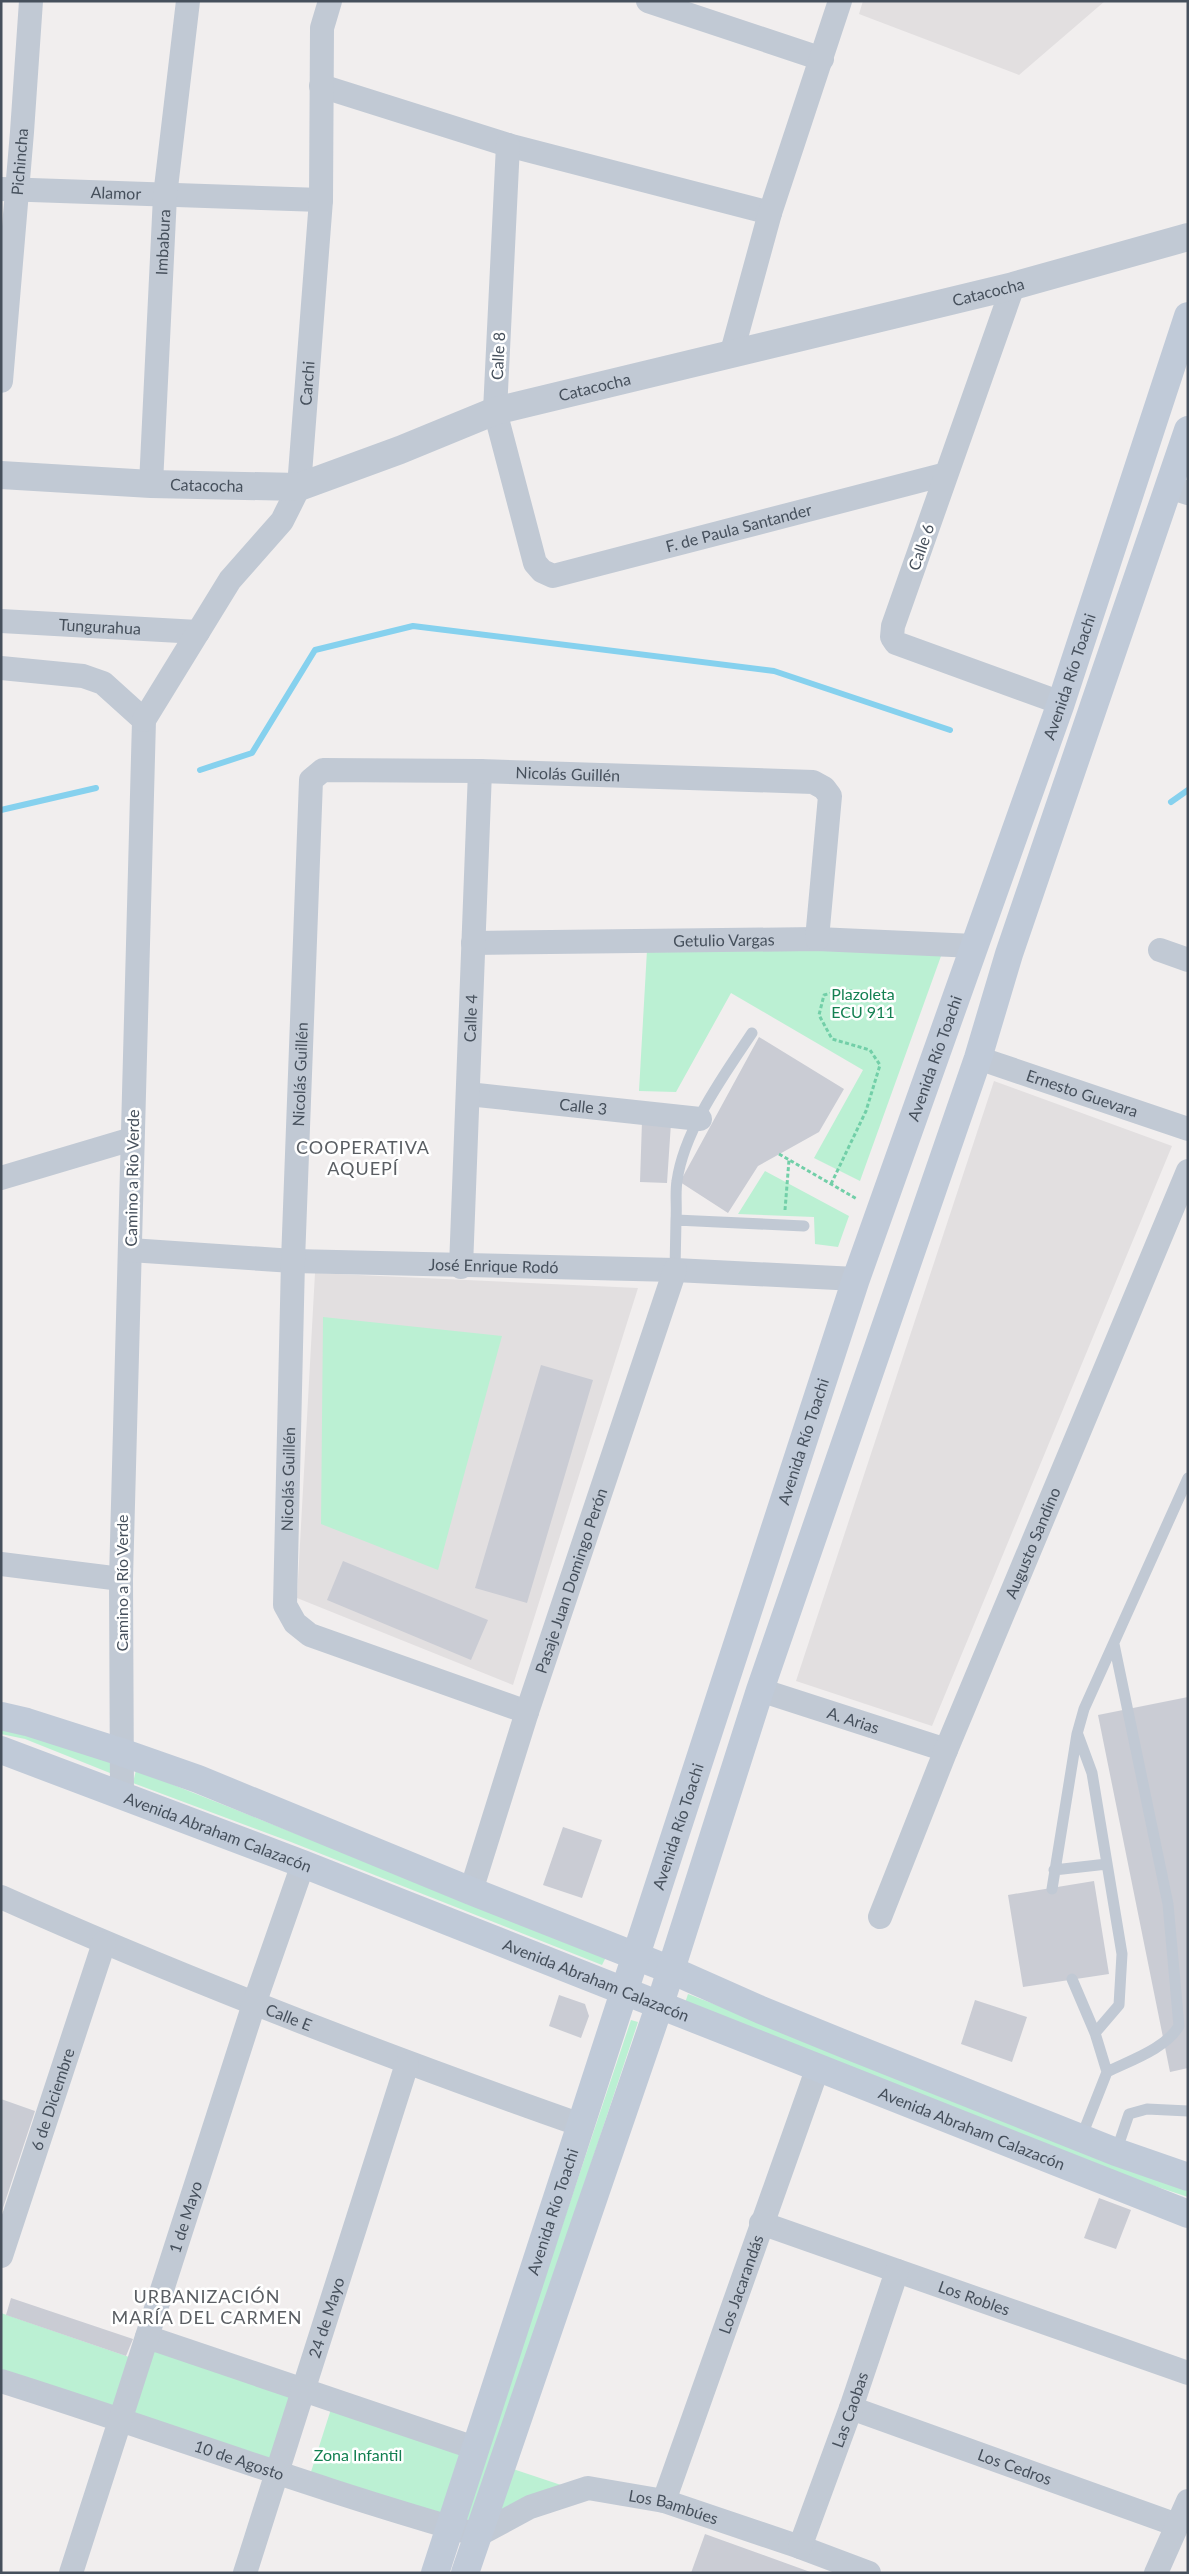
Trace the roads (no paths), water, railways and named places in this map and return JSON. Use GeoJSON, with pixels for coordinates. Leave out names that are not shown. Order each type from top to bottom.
{"type":"FeatureCollection","features":[{"type":"Feature","properties":{"kind":"main road","name":"Avenida Río Toachi"},"geometry":{"type":"LineString","coordinates":[[435,2573],[856,1279],[1060,702],[1188,316]]}},
{"type":"Feature","properties":{"kind":"main road","name":"Avenida Río Toachi"},"geometry":{"type":"LineString","coordinates":[[465,2573],[660,2004],[760,1690],[978,1058],[1009,954],[1178,490],[1188,430]]}},
{"type":"Feature","properties":{"kind":"main road","name":"Avenida Abraham Calazacón"},"geometry":{"type":"LineString","coordinates":[[1,1716],[27,1722],[121,1752],[282,1812],[471,1891],[671,1970],[769,2014],[1116,2152],[1188,2177]]}},
{"type":"Feature","properties":{"kind":"main road","name":"Avenida Abraham Calazacón"},"geometry":{"type":"LineString","coordinates":[[1,1750],[303,1864],[625,1990],[1104,2183],[1188,2214]]}},
{"type":"Feature","properties":{"kind":"street","name":"Pichincha"},"geometry":{"type":"LineString","coordinates":[[1,381],[9,189],[30,1]]}},
{"type":"Feature","properties":{"kind":"street","name":"Imbabura"},"geometry":{"type":"LineString","coordinates":[[151,484],[165,196],[188,1]]}},
{"type":"Feature","properties":{"kind":"street","name":"Carchi"},"geometry":{"type":"LineString","coordinates":[[144,720],[230,580],[282,521],[298,487],[320,200],[322,28],[330,1]]}},
{"type":"Feature","properties":{"kind":"street"},"geometry":{"type":"LineString","coordinates":[[648,1],[822,59]]}},
{"type":"Feature","properties":{"kind":"street"},"geometry":{"type":"LineString","coordinates":[[732,352],[770,214],[840,1]]}},
{"type":"Feature","properties":{"kind":"street"},"geometry":{"type":"LineString","coordinates":[[321,86],[508,145],[770,214]]}},
{"type":"Feature","properties":{"kind":"street","name":"Calle 8"},"geometry":{"type":"LineString","coordinates":[[508,145],[495,411],[535,563]]}},
{"type":"Feature","properties":{"kind":"street","name":"Alamor"},"geometry":{"type":"LineString","coordinates":[[9,189],[320,200]]}},
{"type":"Feature","properties":{"kind":"street","name":"Catacocha"},"geometry":{"type":"LineString","coordinates":[[1,475],[151,484],[298,487],[400,450],[495,411],[732,352],[1013,286],[1188,237]]}},
{"type":"Feature","properties":{"kind":"street","name":"Calle 6"},"geometry":{"type":"LineString","coordinates":[[1013,286],[893,626],[892,637],[896,643],[1060,702]]}},
{"type":"Feature","properties":{"kind":"street","name":"F. de Paula Santander"},"geometry":{"type":"LineString","coordinates":[[535,563],[542,571],[554,576],[946,474]]}},
{"type":"Feature","properties":{"kind":"street","name":"Tungurahua"},"geometry":{"type":"LineString","coordinates":[[1,621],[198,632]]}},
{"type":"Feature","properties":{"kind":"street"},"geometry":{"type":"LineString","coordinates":[[1,668],[83,676],[103,682],[144,720]]}},
{"type":"Feature","properties":{"kind":"street","name":"Camino a Río Verde"},"geometry":{"type":"LineString","coordinates":[[122,1795],[121,1579],[144,720]]}},
{"type":"Feature","properties":{"kind":"street","name":"Nicolás Guillén"},"geometry":{"type":"LineString","coordinates":[[527,1712],[310,1635],[295,1623],[285,1605],[293,1261],[311,780],[323,770],[480,771],[813,782],[824,788],[830,796],[817,938]]}},
{"type":"Feature","properties":{"kind":"street","name":"Calle 4"},"geometry":{"type":"LineString","coordinates":[[461,1266],[480,771]]}},
{"type":"Feature","properties":{"kind":"street","name":"Getulio Vargas"},"geometry":{"type":"LineString","coordinates":[[473,943],[817,938],[975,946]]}},
{"type":"Feature","properties":{"kind":"street"},"geometry":{"type":"LineString","coordinates":[[1160,950],[1188,960]]}},
{"type":"Feature","properties":{"kind":"street","name":"Ernesto Guevara"},"geometry":{"type":"LineString","coordinates":[[978,1058],[1188,1129]]}},
{"type":"Feature","properties":{"kind":"street","name":"Calle 3"},"geometry":{"type":"LineString","coordinates":[[468,1094],[700,1119]]}},
{"type":"Feature","properties":{"kind":"street"},"geometry":{"type":"LineString","coordinates":[[1,1178],[132,1138]]}},
{"type":"Feature","properties":{"kind":"street","name":"Augusto Sandino"},"geometry":{"type":"LineString","coordinates":[[880,1917],[946,1750],[1188,1171]]}},
{"type":"Feature","properties":{"kind":"street","name":"José Enrique Rodó"},"geometry":{"type":"LineString","coordinates":[[130,1250],[293,1261],[675,1270],[856,1279]]}},
{"type":"Feature","properties":{"kind":"street","name":"Pasaje Juan Domingo Perón"},"geometry":{"type":"LineString","coordinates":[[471,1891],[527,1712],[675,1270]]}},
{"type":"Feature","properties":{"kind":"street"},"geometry":{"type":"LineString","coordinates":[[1,1564],[121,1579]]}},
{"type":"Feature","properties":{"kind":"street","name":"A. Arias"},"geometry":{"type":"LineString","coordinates":[[760,1690],[946,1750]]}},
{"type":"Feature","properties":{"kind":"street","name":"1 de Mayo"},"geometry":{"type":"LineString","coordinates":[[71,2573],[254,2004],[303,1864]]}},
{"type":"Feature","properties":{"kind":"street","name":"Calle E"},"geometry":{"type":"LineString","coordinates":[[1,1897],[104,1943],[254,2004],[407,2064],[581,2125]]}},
{"type":"Feature","properties":{"kind":"street","name":"6 de Diciembre"},"geometry":{"type":"LineString","coordinates":[[1,2256],[104,1943]]}},
{"type":"Feature","properties":{"kind":"street","name":"24 de Mayo"},"geometry":{"type":"LineString","coordinates":[[245,2573],[407,2064]]}},
{"type":"Feature","properties":{"kind":"street","name":"Los Jacarandás"},"geometry":{"type":"LineString","coordinates":[[664,2501],[761,2223],[818,2067]]}},
{"type":"Feature","properties":{"kind":"street","name":"Los Robles"},"geometry":{"type":"LineString","coordinates":[[761,2223],[1188,2374]]}},
{"type":"Feature","properties":{"kind":"street","name":"Las Caobas"},"geometry":{"type":"LineString","coordinates":[[800,2547],[851,2408],[897,2271]]}},
{"type":"Feature","properties":{"kind":"street"},"geometry":{"type":"LineString","coordinates":[[147,2338],[475,2448]]}},
{"type":"Feature","properties":{"kind":"street","name":"10 de Agosto"},"geometry":{"type":"LineString","coordinates":[[1,2381],[120,2419],[277,2473],[478,2535]]}},
{"type":"Feature","properties":{"kind":"street","name":"Los Cedros"},"geometry":{"type":"LineString","coordinates":[[851,2408],[1177,2525]]}},
{"type":"Feature","properties":{"kind":"street","name":"Los Bambúes"},"geometry":{"type":"LineString","coordinates":[[478,2535],[530,2507],[588,2488],[664,2501],[800,2547],[869,2573]]}},
{"type":"Feature","properties":{"kind":"street"},"geometry":{"type":"LineString","coordinates":[[1156,2573],[1188,2501]]}},
{"type":"Feature","properties":{"kind":"lane"},"geometry":{"type":"LineString","coordinates":[[675,1270],[677,1181],[686,1151],[700,1119],[725,1074],[752,1033]]}},
{"type":"Feature","properties":{"kind":"lane"},"geometry":{"type":"LineString","coordinates":[[676,1220],[804,1226]]}},
{"type":"Feature","properties":{"kind":"lane"},"geometry":{"type":"LineString","coordinates":[[1052,1889],[1078,1733],[1084,1710],[1188,1478]]}},
{"type":"Feature","properties":{"kind":"lane"},"geometry":{"type":"LineString","coordinates":[[1081,2138],[1108,2072],[1173,2037],[1180,2026],[1168,1904],[1114,1644]]}},
{"type":"Feature","properties":{"kind":"lane"},"geometry":{"type":"LineString","coordinates":[[1078,1733],[1092,1773],[1122,1954],[1122,1983],[1119,2005],[1095,2033]]}},
{"type":"Feature","properties":{"kind":"lane"},"geometry":{"type":"LineString","coordinates":[[1054,1870],[1107,1864]]}},
{"type":"Feature","properties":{"kind":"lane"},"geometry":{"type":"LineString","coordinates":[[1072,1979],[1095,2033],[1108,2072]]}},
{"type":"Feature","properties":{"kind":"lane"},"geometry":{"type":"LineString","coordinates":[[1116,2152],[1130,2114],[1147,2109],[1188,2111]]}},
{"type":"Feature","properties":{"kind":"waterway"},"geometry":{"type":"LineString","coordinates":[[200,770],[252,753],[315,650],[413,626],[774,671],[950,730]]}},
{"type":"Feature","properties":{"kind":"waterway"},"geometry":{"type":"LineString","coordinates":[[1,810],[96,788]]}},
{"type":"Feature","properties":{"kind":"waterway"},"geometry":{"type":"LineString","coordinates":[[1171,802],[1188,790]]}},
{"type":"Feature","properties":{"kind":"district","name":"COOPERATIVA AQUEPÍ"},"geometry":{"type":"Point","coordinates":[363,1158]}},
{"type":"Feature","properties":{"kind":"district","name":"URBANIZACIÓN MARÍA DEL CARMEN"},"geometry":{"type":"Point","coordinates":[207,2307]}},
{"type":"Feature","properties":{"kind":"park label","name":"Plazoleta ECU 911"},"geometry":{"type":"Point","coordinates":[863,1003]}},
{"type":"Feature","properties":{"kind":"park label","name":"Zona Infantil"},"geometry":{"type":"Point","coordinates":[358,2455]}}]}
